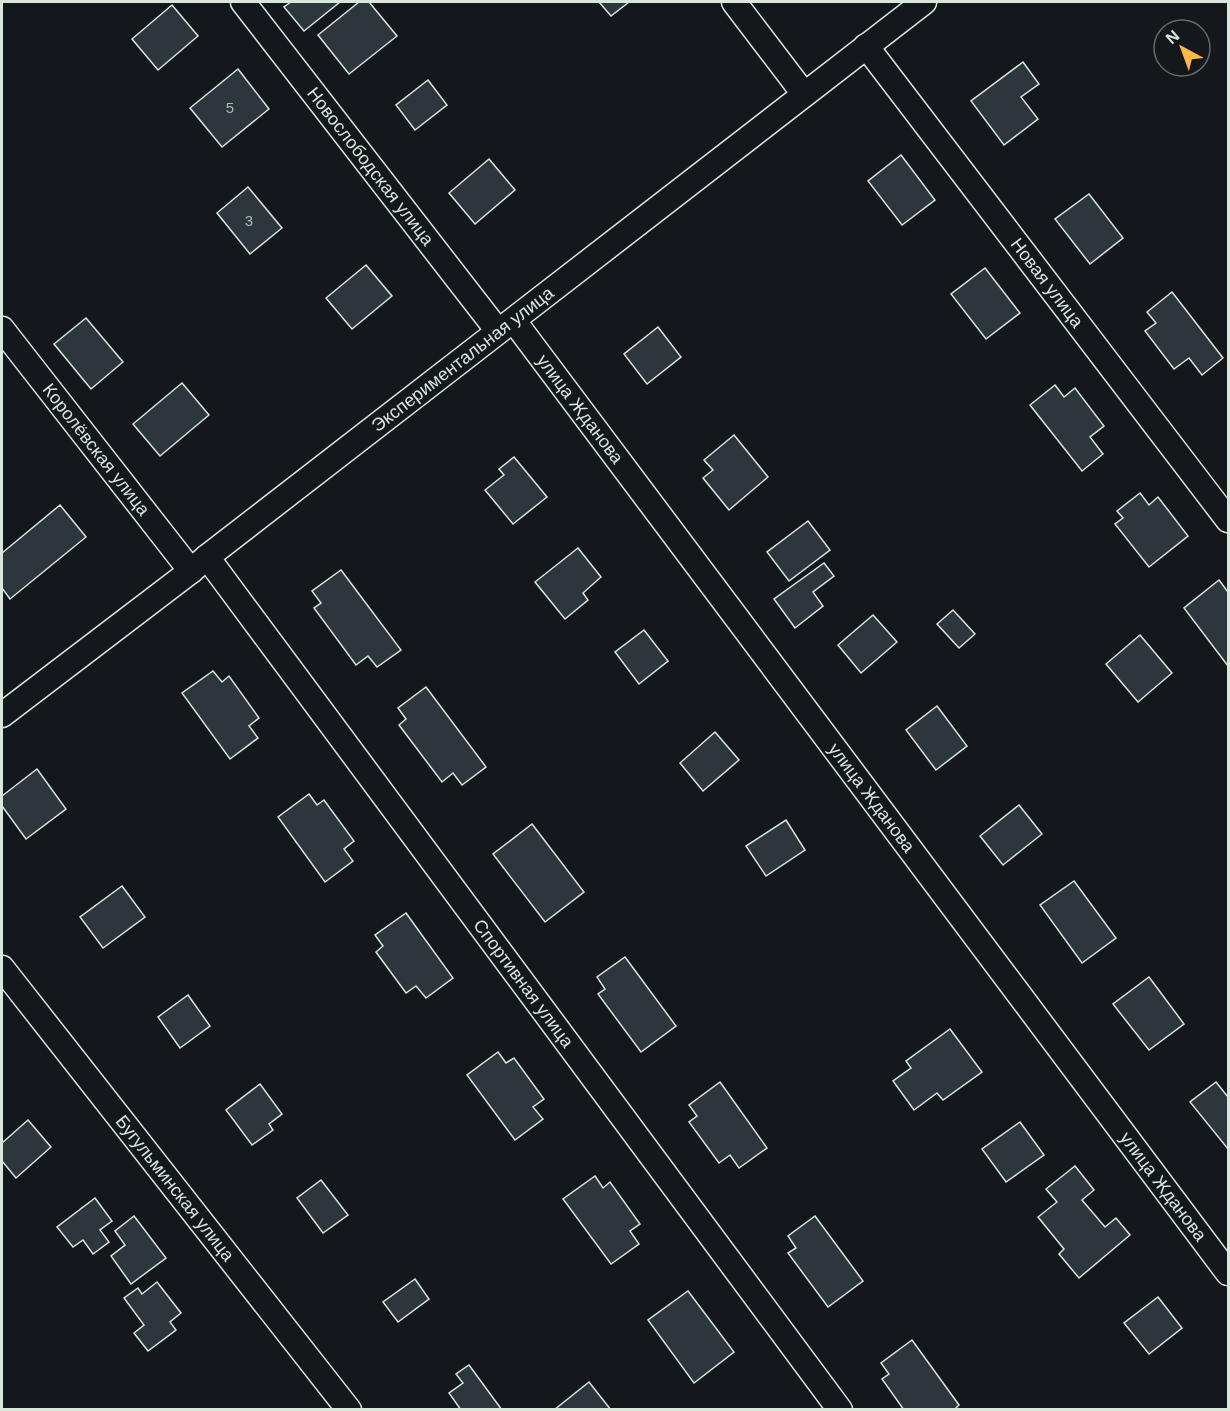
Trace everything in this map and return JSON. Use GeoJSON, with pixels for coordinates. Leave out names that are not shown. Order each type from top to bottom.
{"type":"FeatureCollection","features":[{"type":"Feature","properties":{"kind":"street","name":"Новослободская улица"},"geometry":{"type":"LineString","coordinates":[[243,2],[506,326]]}},
{"type":"Feature","properties":{"kind":"street"},"geometry":{"type":"LineString","coordinates":[[734,2],[804,94]]}},
{"type":"Feature","properties":{"kind":"street","name":"Экспериментальная улица"},"geometry":{"type":"LineString","coordinates":[[2,715],[924,2]]}},
{"type":"Feature","properties":{"kind":"street","name":"Новая улица"},"geometry":{"type":"LineString","coordinates":[[866,46],[1228,520]]}},
{"type":"Feature","properties":{"kind":"street","name":"улица Жданова"},"geometry":{"type":"LineString","coordinates":[[506,326],[1228,1273]]}},
{"type":"Feature","properties":{"kind":"street","name":"Королёвская улица"},"geometry":{"type":"LineString","coordinates":[[2,329],[199,564]]}},
{"type":"Feature","properties":{"kind":"street","name":"Спортивная улица"},"geometry":{"type":"LineString","coordinates":[[199,564],[840,1410]]}},
{"type":"Feature","properties":{"kind":"street","name":"Бугульминская улица"},"geometry":{"type":"LineString","coordinates":[[2,968],[349,1410]]}},
{"type":"Feature","properties":{"kind":"building"},"geometry":{"type":"Polygon","coordinates":[[[291,2],[340,2],[304,31],[284,7],[291,2]]]}},
{"type":"Feature","properties":{"kind":"building"},"geometry":{"type":"Polygon","coordinates":[[[359,2],[369,2],[397,36],[349,74],[318,35],[359,2]]]}},
{"type":"Feature","properties":{"kind":"building"},"geometry":{"type":"Polygon","coordinates":[[[599,2],[629,2],[611,16],[599,2]]]}},
{"type":"Feature","properties":{"kind":"building"},"geometry":{"type":"Polygon","coordinates":[[[172,5],[198,36],[158,70],[132,39],[172,5]]]}},
{"type":"Feature","properties":{"kind":"building"},"geometry":{"type":"Polygon","coordinates":[[[1023,62],[1039,84],[1021,97],[1038,119],[1004,145],[971,101],[1023,62]]]}},
{"type":"Feature","properties":{"kind":"building"},"geometry":{"type":"Polygon","coordinates":[[[238,69],[269,109],[222,147],[190,108],[238,69]]]}},
{"type":"Feature","properties":{"kind":"building"},"geometry":{"type":"Polygon","coordinates":[[[428,80],[447,105],[415,130],[396,105],[428,80]]]}},
{"type":"Feature","properties":{"kind":"building"},"geometry":{"type":"Polygon","coordinates":[[[901,155],[935,200],[902,225],[868,181],[901,155]]]}},
{"type":"Feature","properties":{"kind":"building"},"geometry":{"type":"Polygon","coordinates":[[[489,159],[515,190],[475,224],[449,193],[489,159]]]}},
{"type":"Feature","properties":{"kind":"building"},"geometry":{"type":"Polygon","coordinates":[[[248,187],[282,228],[250,254],[217,213],[248,187]]]}},
{"type":"Feature","properties":{"kind":"building"},"geometry":{"type":"Polygon","coordinates":[[[1089,194],[1123,238],[1090,264],[1055,219],[1089,194]]]}},
{"type":"Feature","properties":{"kind":"building"},"geometry":{"type":"Polygon","coordinates":[[[366,265],[392,296],[352,329],[326,298],[366,265]]]}},
{"type":"Feature","properties":{"kind":"building"},"geometry":{"type":"Polygon","coordinates":[[[985,268],[1020,313],[986,339],[951,294],[985,268]]]}},
{"type":"Feature","properties":{"kind":"building"},"geometry":{"type":"Polygon","coordinates":[[[1172,292],[1223,358],[1202,375],[1189,358],[1174,369],[1145,331],[1156,323],[1147,312],[1172,292]]]}},
{"type":"Feature","properties":{"kind":"building"},"geometry":{"type":"Polygon","coordinates":[[[86,318],[123,362],[91,389],[54,344],[86,318]]]}},
{"type":"Feature","properties":{"kind":"building"},"geometry":{"type":"Polygon","coordinates":[[[658,327],[681,357],[647,384],[624,354],[658,327]]]}},
{"type":"Feature","properties":{"kind":"building"},"geometry":{"type":"Polygon","coordinates":[[[182,383],[209,415],[160,456],[133,424],[182,383]]]}},
{"type":"Feature","properties":{"kind":"building"},"geometry":{"type":"Polygon","coordinates":[[[1055,385],[1064,397],[1075,388],[1104,426],[1090,437],[1103,454],[1082,471],[1030,405],[1055,385]]]}},
{"type":"Feature","properties":{"kind":"building"},"geometry":{"type":"Polygon","coordinates":[[[734,435],[768,477],[729,510],[703,478],[713,470],[704,460],[734,435]]]}},
{"type":"Feature","properties":{"kind":"building"},"geometry":{"type":"Polygon","coordinates":[[[514,457],[547,497],[513,524],[485,490],[504,475],[499,469],[514,457]]]}},
{"type":"Feature","properties":{"kind":"building"},"geometry":{"type":"Polygon","coordinates":[[[1140,493],[1149,505],[1158,497],[1188,536],[1149,567],[1115,524],[1123,518],[1117,511],[1140,493]]]}},
{"type":"Feature","properties":{"kind":"building"},"geometry":{"type":"Polygon","coordinates":[[[60,505],[86,537],[10,599],[2,588],[2,553],[60,505]]]}},
{"type":"Feature","properties":{"kind":"building"},"geometry":{"type":"Polygon","coordinates":[[[808,521],[830,550],[789,581],[767,552],[808,521]]]}},
{"type":"Feature","properties":{"kind":"building"},"geometry":{"type":"Polygon","coordinates":[[[578,548],[601,577],[583,593],[588,600],[565,619],[535,582],[578,548]]]}},
{"type":"Feature","properties":{"kind":"building"},"geometry":{"type":"Polygon","coordinates":[[[824,563],[834,576],[813,592],[823,606],[795,628],[774,599],[824,563]]]}},
{"type":"Feature","properties":{"kind":"building"},"geometry":{"type":"Polygon","coordinates":[[[341,570],[401,650],[377,667],[368,656],[356,665],[314,608],[321,603],[312,591],[341,570]]]}},
{"type":"Feature","properties":{"kind":"building"},"geometry":{"type":"Polygon","coordinates":[[[1219,580],[1228,592],[1228,666],[1184,608],[1219,580]]]}},
{"type":"Feature","properties":{"kind":"building"},"geometry":{"type":"Polygon","coordinates":[[[953,610],[975,634],[959,648],[937,624],[953,610]]]}},
{"type":"Feature","properties":{"kind":"building"},"geometry":{"type":"Polygon","coordinates":[[[873,615],[897,642],[861,673],[838,645],[873,615]]]}},
{"type":"Feature","properties":{"kind":"building"},"geometry":{"type":"Polygon","coordinates":[[[644,630],[668,661],[639,684],[615,652],[644,630]]]}},
{"type":"Feature","properties":{"kind":"building"},"geometry":{"type":"Polygon","coordinates":[[[1140,635],[1172,673],[1138,702],[1106,664],[1140,635]]]}},
{"type":"Feature","properties":{"kind":"building"},"geometry":{"type":"Polygon","coordinates":[[[213,671],[222,682],[229,676],[259,718],[249,726],[258,738],[230,759],[182,693],[213,671]]]}},
{"type":"Feature","properties":{"kind":"building"},"geometry":{"type":"Polygon","coordinates":[[[426,687],[486,767],[462,785],[453,773],[442,782],[399,725],[406,719],[398,708],[426,687]]]}},
{"type":"Feature","properties":{"kind":"building"},"geometry":{"type":"Polygon","coordinates":[[[937,706],[967,746],[936,770],[906,730],[937,706]]]}},
{"type":"Feature","properties":{"kind":"building"},"geometry":{"type":"Polygon","coordinates":[[[715,732],[739,760],[703,791],[680,763],[715,732]]]}},
{"type":"Feature","properties":{"kind":"building"},"geometry":{"type":"Polygon","coordinates":[[[37,769],[66,809],[26,839],[2,806],[2,796],[37,769]]]}},
{"type":"Feature","properties":{"kind":"building"},"geometry":{"type":"Polygon","coordinates":[[[309,794],[317,805],[324,800],[354,841],[344,849],[353,861],[325,882],[278,817],[309,794]]]}},
{"type":"Feature","properties":{"kind":"building"},"geometry":{"type":"Polygon","coordinates":[[[1019,805],[1042,834],[1003,865],[980,836],[1019,805]]]}},
{"type":"Feature","properties":{"kind":"building"},"geometry":{"type":"Polygon","coordinates":[[[786,820],[805,850],[766,876],[746,846],[786,820]]]}},
{"type":"Feature","properties":{"kind":"building"},"geometry":{"type":"Polygon","coordinates":[[[532,824],[584,892],[545,922],[493,854],[532,824]]]}},
{"type":"Feature","properties":{"kind":"building"},"geometry":{"type":"Polygon","coordinates":[[[1074,881],[1116,938],[1082,963],[1040,905],[1074,881]]]}},
{"type":"Feature","properties":{"kind":"building"},"geometry":{"type":"Polygon","coordinates":[[[122,886],[145,917],[103,948],[80,917],[122,886]]]}},
{"type":"Feature","properties":{"kind":"building"},"geometry":{"type":"Polygon","coordinates":[[[406,913],[453,978],[426,998],[416,986],[406,993],[376,952],[383,946],[375,935],[406,913]]]}},
{"type":"Feature","properties":{"kind":"building"},"geometry":{"type":"Polygon","coordinates":[[[625,957],[676,1026],[641,1052],[598,994],[605,989],[597,977],[625,957]]]}},
{"type":"Feature","properties":{"kind":"building"},"geometry":{"type":"Polygon","coordinates":[[[1149,977],[1184,1024],[1149,1050],[1113,1004],[1149,977]]]}},
{"type":"Feature","properties":{"kind":"building"},"geometry":{"type":"Polygon","coordinates":[[[188,995],[210,1026],[180,1048],[158,1017],[188,995]]]}},
{"type":"Feature","properties":{"kind":"building"},"geometry":{"type":"Polygon","coordinates":[[[950,1029],[982,1072],[943,1100],[937,1093],[914,1110],[893,1081],[911,1068],[906,1061],[950,1029]]]}},
{"type":"Feature","properties":{"kind":"building"},"geometry":{"type":"Polygon","coordinates":[[[498,1052],[506,1063],[514,1058],[544,1099],[533,1107],[543,1119],[515,1140],[467,1075],[498,1052]]]}},
{"type":"Feature","properties":{"kind":"building"},"geometry":{"type":"Polygon","coordinates":[[[720,1082],[767,1148],[739,1168],[730,1155],[719,1163],[689,1122],[697,1116],[689,1105],[720,1082]]]}},
{"type":"Feature","properties":{"kind":"building"},"geometry":{"type":"Polygon","coordinates":[[[1216,1082],[1228,1097],[1228,1149],[1190,1102],[1216,1082]]]}},
{"type":"Feature","properties":{"kind":"building"},"geometry":{"type":"Polygon","coordinates":[[[260,1084],[282,1114],[269,1124],[273,1130],[252,1145],[226,1110],[260,1084]]]}},
{"type":"Feature","properties":{"kind":"building"},"geometry":{"type":"Polygon","coordinates":[[[28,1120],[51,1147],[16,1178],[2,1161],[2,1143],[28,1120]]]}},
{"type":"Feature","properties":{"kind":"building"},"geometry":{"type":"Polygon","coordinates":[[[1020,1122],[1044,1155],[1006,1182],[982,1149],[1020,1122]]]}},
{"type":"Feature","properties":{"kind":"building"},"geometry":{"type":"Polygon","coordinates":[[[1075,1166],[1094,1190],[1082,1200],[1105,1227],[1116,1218],[1130,1235],[1079,1278],[1059,1254],[1064,1249],[1038,1217],[1057,1202],[1046,1189],[1075,1166]]]}},
{"type":"Feature","properties":{"kind":"building"},"geometry":{"type":"Polygon","coordinates":[[[595,1176],[603,1188],[610,1182],[640,1224],[630,1231],[639,1244],[611,1264],[563,1199],[595,1176]]]}},
{"type":"Feature","properties":{"kind":"building"},"geometry":{"type":"Polygon","coordinates":[[[321,1180],[348,1215],[323,1233],[297,1198],[321,1180]]]}},
{"type":"Feature","properties":{"kind":"building"},"geometry":{"type":"Polygon","coordinates":[[[95,1198],[112,1221],[100,1230],[109,1242],[93,1254],[83,1240],[73,1247],[57,1227],[95,1198]]]}},
{"type":"Feature","properties":{"kind":"building"},"geometry":{"type":"Polygon","coordinates":[[[134,1216],[166,1258],[131,1284],[111,1256],[125,1245],[115,1231],[134,1216]]]}},
{"type":"Feature","properties":{"kind":"building"},"geometry":{"type":"Polygon","coordinates":[[[815,1216],[863,1281],[828,1307],[788,1253],[796,1248],[788,1236],[815,1216]]]}},
{"type":"Feature","properties":{"kind":"building"},"geometry":{"type":"Polygon","coordinates":[[[415,1279],[429,1299],[398,1322],[383,1302],[415,1279]]]}},
{"type":"Feature","properties":{"kind":"building"},"geometry":{"type":"Polygon","coordinates":[[[157,1282],[181,1313],[170,1322],[176,1330],[148,1351],[134,1333],[144,1325],[124,1298],[138,1288],[142,1294],[157,1282]]]}},
{"type":"Feature","properties":{"kind":"building"},"geometry":{"type":"Polygon","coordinates":[[[688,1291],[734,1352],[694,1383],[648,1320],[688,1291]]]}},
{"type":"Feature","properties":{"kind":"building"},"geometry":{"type":"Polygon","coordinates":[[[1158,1297],[1182,1328],[1149,1354],[1124,1323],[1158,1297]]]}},
{"type":"Feature","properties":{"kind":"building"},"geometry":{"type":"Polygon","coordinates":[[[912,1340],[959,1405],[954,1410],[904,1410],[882,1379],[889,1374],[881,1363],[912,1340]]]}},
{"type":"Feature","properties":{"kind":"building"},"geometry":{"type":"Polygon","coordinates":[[[469,1365],[502,1410],[461,1410],[449,1393],[463,1383],[456,1374],[469,1365]]]}},
{"type":"Feature","properties":{"kind":"building"},"geometry":{"type":"Polygon","coordinates":[[[589,1382],[611,1410],[554,1410],[589,1382]]]}}]}
